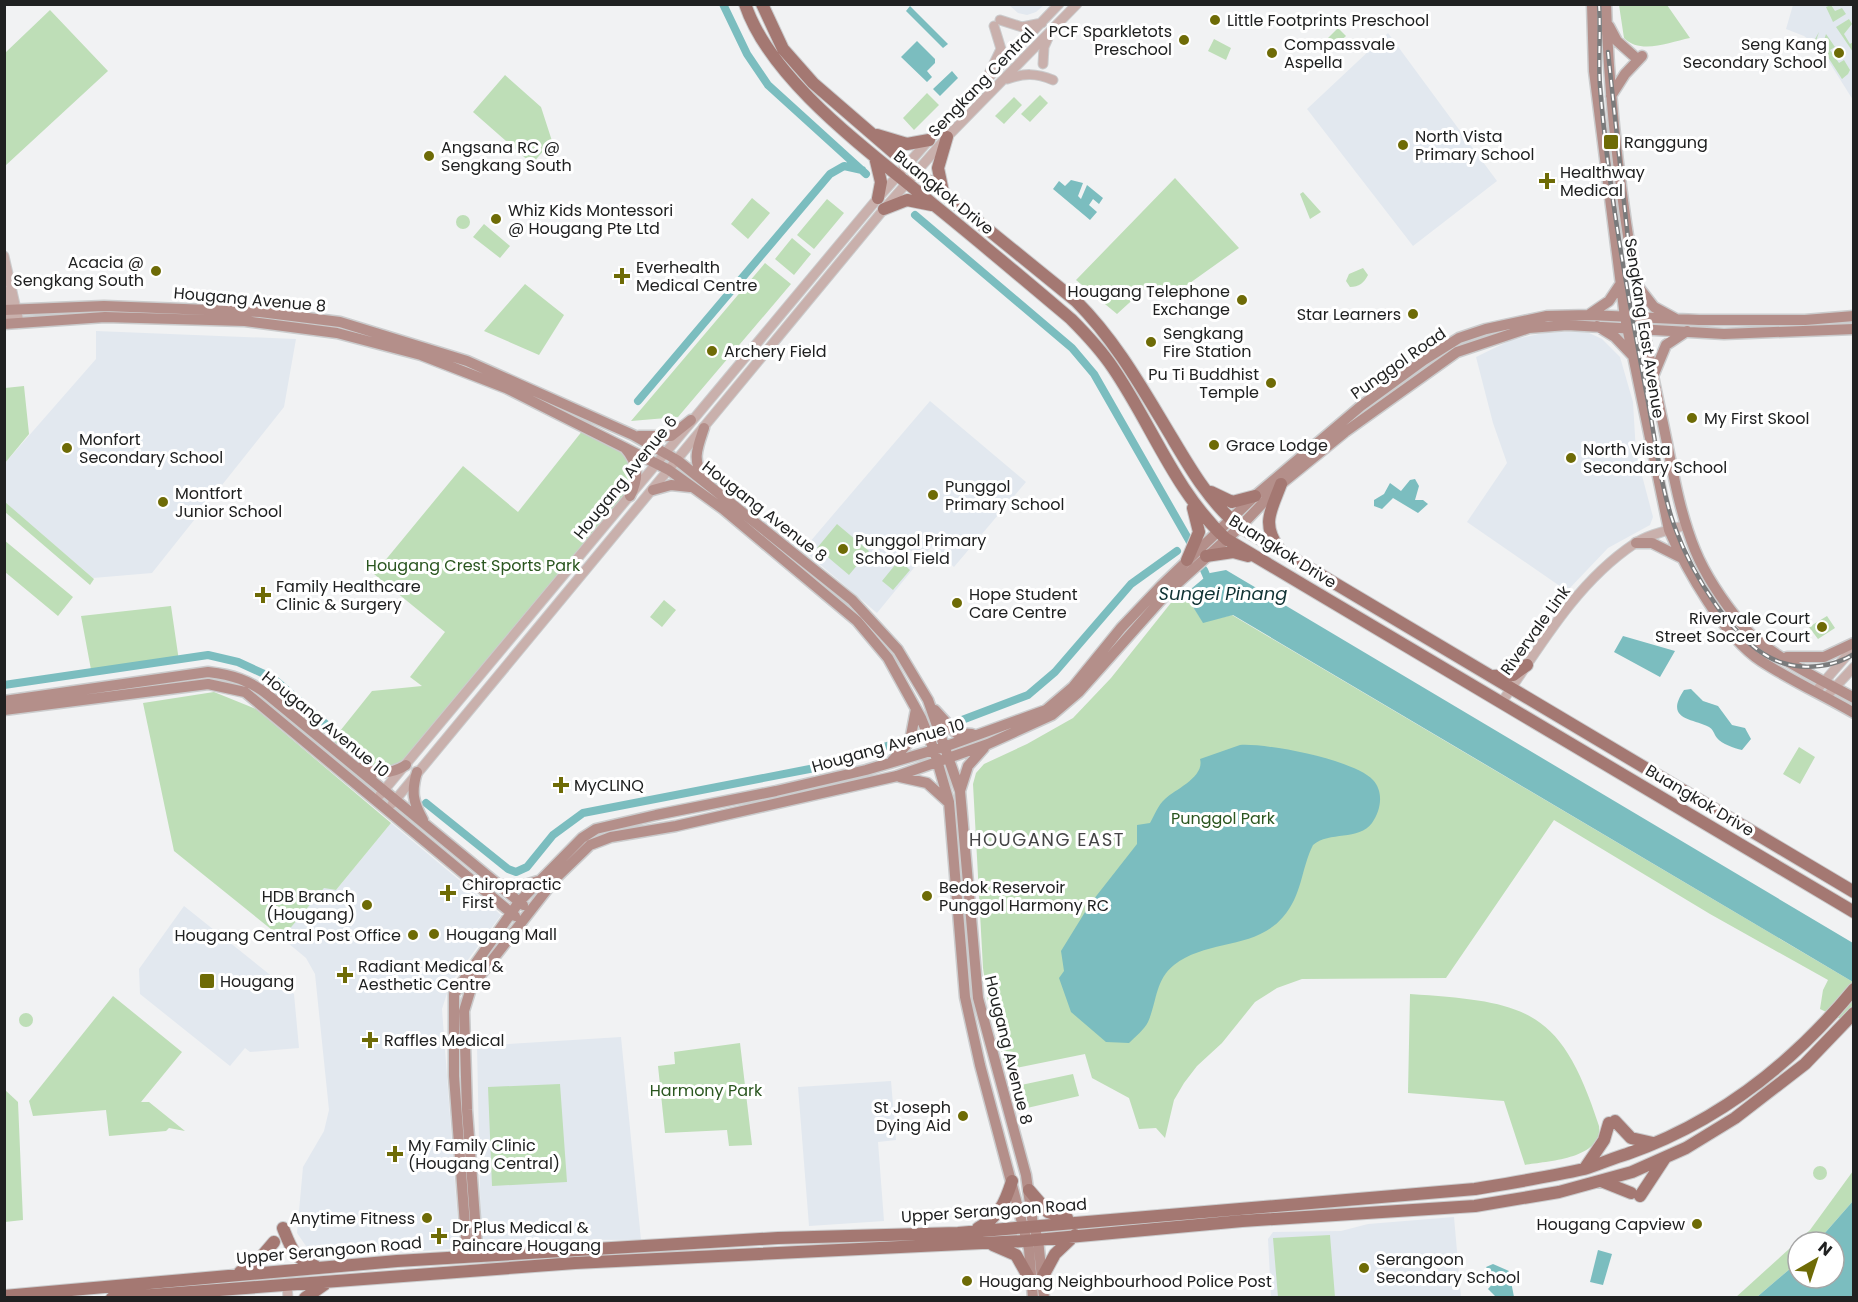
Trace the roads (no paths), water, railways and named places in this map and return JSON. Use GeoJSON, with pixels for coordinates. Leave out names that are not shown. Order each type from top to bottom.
{"type":"FeatureCollection","features":[{"type":"Feature","properties":{"kind":"main road","name":"Buangkok Drive"},"geometry":{"type":"LineString","coordinates":[[745,4],[749,18],[793,84],[875,157],[1071,319],[1095,343],[1130,394],[1190,501],[1222,535],[1854,912]]}},
{"type":"Feature","properties":{"kind":"main road","name":"Buangkok Drive"},"geometry":{"type":"LineString","coordinates":[[762,4],[783,49],[798,68],[867,131],[1076,301],[1100,326],[1119,350],[1199,481],[1235,523],[1854,892]]}},
{"type":"Feature","properties":{"kind":"main road","name":"Sengkang East Avenue"},"geometry":{"type":"LineString","coordinates":[[1592,4],[1594,71],[1626,322],[1669,530],[1680,558],[1721,619],[1751,654],[1854,713]]}},
{"type":"Feature","properties":{"kind":"main road","name":"Sengkang East Avenue"},"geometry":{"type":"LineString","coordinates":[[1606,4],[1611,97],[1643,322],[1686,525],[1710,579],[1745,628],[1781,656],[1854,698]]}},
{"type":"Feature","properties":{"kind":"main road"},"geometry":{"type":"LineString","coordinates":[[1606,20],[1617,41],[1638,57],[1611,97]]}},
{"type":"Feature","properties":{"kind":"main road"},"geometry":{"type":"LineString","coordinates":[[867,131],[908,144],[929,140]]}},
{"type":"Feature","properties":{"kind":"main road"},"geometry":{"type":"LineString","coordinates":[[944,193],[938,168],[947,137]]}},
{"type":"Feature","properties":{"kind":"main road"},"geometry":{"type":"LineString","coordinates":[[875,157],[881,182],[881,203],[907,200],[936,206]]}},
{"type":"Feature","properties":{"kind":"main road"},"geometry":{"type":"LineString","coordinates":[[1589,315],[1609,301],[1621,283]]}},
{"type":"Feature","properties":{"kind":"main road"},"geometry":{"type":"LineString","coordinates":[[1638,286],[1654,307],[1678,320]]}},
{"type":"Feature","properties":{"kind":"main road","name":"Hougang Avenue 8"},"geometry":{"type":"LineString","coordinates":[[9,310],[104,306],[203,308],[340,322],[388,335],[494,371],[633,435],[677,460],[715,488],[867,614],[898,650],[928,700],[943,760],[960,791],[978,998],[1029,1190],[1027,1225]]}},
{"type":"Feature","properties":{"kind":"main road","name":"Punggol Road"},"geometry":{"type":"LineString","coordinates":[[1235,523],[1255,496],[1362,405],[1447,345],[1486,328],[1533,318],[1589,315],[1626,322]]}},
{"type":"Feature","properties":{"kind":"main road","name":"Punggol Road"},"geometry":{"type":"LineString","coordinates":[[1222,535],[1345,432],[1457,352],[1529,328],[1678,320],[1805,320],[1854,316]]}},
{"type":"Feature","properties":{"kind":"main road","name":"Hougang Avenue 8"},"geometry":{"type":"LineString","coordinates":[[11,323],[105,317],[245,321],[348,335],[421,355],[489,380],[669,470],[857,621],[888,658],[939,748]]}},
{"type":"Feature","properties":{"kind":"main road","name":"Punggol Road"},"geometry":{"type":"LineString","coordinates":[[1643,322],[1687,331],[1751,333],[1854,329]]}},
{"type":"Feature","properties":{"kind":"main road"},"geometry":{"type":"LineString","coordinates":[[1595,326],[1614,337],[1633,356]]}},
{"type":"Feature","properties":{"kind":"main road"},"geometry":{"type":"LineString","coordinates":[[1653,377],[1666,345],[1687,331]]}},
{"type":"Feature","properties":{"kind":"main road"},"geometry":{"type":"LineString","coordinates":[[633,435],[671,436],[691,420]]}},
{"type":"Feature","properties":{"kind":"main road"},"geometry":{"type":"LineString","coordinates":[[704,428],[696,453],[696,467],[715,488]]}},
{"type":"Feature","properties":{"kind":"main road"},"geometry":{"type":"LineString","coordinates":[[621,444],[630,454],[637,471],[636,484],[630,496]]}},
{"type":"Feature","properties":{"kind":"main road"},"geometry":{"type":"LineString","coordinates":[[1199,481],[1217,496],[1232,502],[1255,496]]}},
{"type":"Feature","properties":{"kind":"main road"},"geometry":{"type":"LineString","coordinates":[[1281,484],[1267,523],[1269,536],[1281,552]]}},
{"type":"Feature","properties":{"kind":"main road"},"geometry":{"type":"LineString","coordinates":[[653,490],[671,485],[693,487]]}},
{"type":"Feature","properties":{"kind":"main road"},"geometry":{"type":"LineString","coordinates":[[1187,560],[1199,532],[1190,501]]}},
{"type":"Feature","properties":{"kind":"main road","name":"Hougang Avenue 10"},"geometry":{"type":"LineString","coordinates":[[489,1256],[477,1246],[467,1110],[464,1011],[471,988],[556,878],[590,845],[604,839],[676,826],[897,776],[988,744],[1052,715],[1070,700],[1141,620],[1206,556],[1222,535]]}},
{"type":"Feature","properties":{"kind":"main road","name":"Hougang Avenue 10"},"geometry":{"type":"LineString","coordinates":[[456,1257],[465,1248],[466,1239],[454,1085],[452,1006],[458,987],[519,902],[582,838],[596,830],[674,811],[776,791],[890,763],[1046,710],[1073,687],[1121,628],[1187,560],[1222,535]]}},
{"type":"Feature","properties":{"kind":"main road"},"geometry":{"type":"LineString","coordinates":[[1636,543],[1652,543],[1680,558]]}},
{"type":"Feature","properties":{"kind":"main road"},"geometry":{"type":"LineString","coordinates":[[1206,556],[1233,552],[1263,561]]}},
{"type":"Feature","properties":{"kind":"main road"},"geometry":{"type":"LineString","coordinates":[[1781,656],[1824,657],[1854,645]]}},
{"type":"Feature","properties":{"kind":"main road"},"geometry":{"type":"LineString","coordinates":[[1486,674],[1506,677],[1527,665]]}},
{"type":"Feature","properties":{"kind":"main road","name":"Hougang Avenue 10"},"geometry":{"type":"LineString","coordinates":[[4,701],[208,672],[252,682],[384,790],[392,804],[522,922]]}},
{"type":"Feature","properties":{"kind":"main road","name":"Hougang Avenue 10"},"geometry":{"type":"LineString","coordinates":[[4,710],[208,684],[245,692],[377,799],[392,804],[428,826],[530,910]]}},
{"type":"Feature","properties":{"kind":"main road"},"geometry":{"type":"LineString","coordinates":[[928,700],[944,722],[956,732],[963,735],[978,734]]}},
{"type":"Feature","properties":{"kind":"main road"},"geometry":{"type":"LineString","coordinates":[[890,763],[910,741],[916,709]]}},
{"type":"Feature","properties":{"kind":"main road"},"geometry":{"type":"LineString","coordinates":[[960,791],[968,766],[988,744]]}},
{"type":"Feature","properties":{"kind":"main road","name":"Hougang Avenue 8"},"geometry":{"type":"LineString","coordinates":[[943,760],[949,802],[965,997],[980,1065],[1012,1181],[1027,1225],[1038,1239],[1044,1298]]}},
{"type":"Feature","properties":{"kind":"main road"},"geometry":{"type":"LineString","coordinates":[[352,764],[383,773],[396,771],[406,765]]}},
{"type":"Feature","properties":{"kind":"main road"},"geometry":{"type":"LineString","coordinates":[[417,772],[412,788],[412,798],[428,826]]}},
{"type":"Feature","properties":{"kind":"main road"},"geometry":{"type":"LineString","coordinates":[[897,776],[927,783],[949,802]]}},
{"type":"Feature","properties":{"kind":"main road"},"geometry":{"type":"LineString","coordinates":[[498,885],[512,887],[540,881]]}},
{"type":"Feature","properties":{"kind":"main road","name":"Upper Serangoon Road"},"geometry":{"type":"LineString","coordinates":[[4,1296],[236,1274],[456,1257],[778,1238],[972,1232],[1077,1220],[1475,1189],[1585,1168],[1656,1143],[1722,1108],[1765,1078],[1821,1027],[1852,991]]}},
{"type":"Feature","properties":{"kind":"main road","name":"Upper Serangoon Road"},"geometry":{"type":"LineString","coordinates":[[112,1298],[243,1287],[282,1291],[329,1282],[649,1258],[1025,1241],[1475,1206],[1559,1192],[1632,1172],[1666,1157],[1752,1107],[1805,1064],[1854,1012]]}},
{"type":"Feature","properties":{"kind":"main road"},"geometry":{"type":"LineString","coordinates":[[1585,1168],[1604,1140],[1612,1122],[1635,1140],[1656,1143]]}},
{"type":"Feature","properties":{"kind":"main road"},"geometry":{"type":"LineString","coordinates":[[1601,1181],[1636,1194],[1666,1157]]}},
{"type":"Feature","properties":{"kind":"main road"},"geometry":{"type":"LineString","coordinates":[[972,1232],[991,1221],[999,1212],[1005,1203],[1012,1181]]}},
{"type":"Feature","properties":{"kind":"main road"},"geometry":{"type":"LineString","coordinates":[[1029,1190],[1048,1212],[1077,1220]]}},
{"type":"Feature","properties":{"kind":"main road"},"geometry":{"type":"LineString","coordinates":[[1027,1225],[1025,1241],[1029,1249],[1033,1291]]}},
{"type":"Feature","properties":{"kind":"main road"},"geometry":{"type":"LineString","coordinates":[[284,1228],[292,1252],[304,1262],[318,1267]]}},
{"type":"Feature","properties":{"kind":"main road"},"geometry":{"type":"LineString","coordinates":[[1043,1276],[1055,1254],[1075,1236]]}},
{"type":"Feature","properties":{"kind":"main road"},"geometry":{"type":"LineString","coordinates":[[236,1274],[256,1262],[274,1242]]}},
{"type":"Feature","properties":{"kind":"main road"},"geometry":{"type":"LineString","coordinates":[[985,1243],[1016,1255],[1033,1291]]}},
{"type":"Feature","properties":{"kind":"main road"},"geometry":{"type":"LineString","coordinates":[[305,1298],[329,1282]]}},
{"type":"Feature","properties":{"kind":"main road"},"geometry":{"type":"LineString","coordinates":[[243,1287],[261,1298]]}},
{"type":"Feature","properties":{"kind":"street","name":"Sengkang Central"},"geometry":{"type":"LineString","coordinates":[[903,179],[929,140],[1059,4]]}},
{"type":"Feature","properties":{"kind":"street","name":"Sengkang Central"},"geometry":{"type":"LineString","coordinates":[[912,168],[947,137],[1077,4]]}},
{"type":"Feature","properties":{"kind":"street"},"geometry":{"type":"LineString","coordinates":[[980,88],[1001,49],[997,23],[1022,27],[1042,23]]}},
{"type":"Feature","properties":{"kind":"street"},"geometry":{"type":"LineString","coordinates":[[1043,64],[1044,47],[1052,31]]}},
{"type":"Feature","properties":{"kind":"street"},"geometry":{"type":"LineString","coordinates":[[1004,80],[1027,74],[1038,74],[1053,80]]}},
{"type":"Feature","properties":{"kind":"street","name":"Hougang Avenue 6"},"geometry":{"type":"LineString","coordinates":[[377,799],[691,420],[903,179]]}},
{"type":"Feature","properties":{"kind":"street","name":"Hougang Avenue 6"},"geometry":{"type":"LineString","coordinates":[[392,804],[704,428],[881,203]]}},
{"type":"Feature","properties":{"kind":"street"},"geometry":{"type":"LineString","coordinates":[[4,256],[11,323]]}},
{"type":"Feature","properties":{"kind":"street"},"geometry":{"type":"LineString","coordinates":[[4,291],[9,310]]}},
{"type":"Feature","properties":{"kind":"street","name":"Rivervale Link"},"geometry":{"type":"LineString","coordinates":[[1502,702],[1579,595],[1636,543],[1686,525]]}},
{"type":"Feature","properties":{"kind":"street"},"geometry":{"type":"LineString","coordinates":[[1821,694],[1854,645]]}},
{"type":"Feature","properties":{"kind":"street"},"geometry":{"type":"LineString","coordinates":[[1829,684],[1854,667]]}},
{"type":"Feature","properties":{"kind":"water"},"geometry":{"type":"Polygon","coordinates":[[[910,6],[948,44],[943,48],[906,11],[910,6]]]}},
{"type":"Feature","properties":{"kind":"water"},"geometry":{"type":"Polygon","coordinates":[[[917,41],[935,59],[935,63],[927,71],[932,77],[927,82],[901,57],[917,41]]]}},
{"type":"Feature","properties":{"kind":"water"},"geometry":{"type":"Polygon","coordinates":[[[952,71],[958,78],[940,96],[933,89],[952,71]]]}},
{"type":"Feature","properties":{"kind":"water"},"geometry":{"type":"Polygon","coordinates":[[[1071,180],[1083,183],[1078,196],[1081,199],[1087,185],[1103,198],[1099,204],[1093,199],[1089,205],[1097,212],[1090,220],[1053,189],[1059,181],[1065,186],[1071,180]]]}},
{"type":"Feature","properties":{"kind":"water"},"geometry":{"type":"Polygon","coordinates":[[[1415,479],[1419,486],[1415,500],[1423,500],[1428,504],[1418,513],[1393,498],[1382,509],[1374,506],[1374,500],[1384,494],[1390,483],[1401,491],[1410,480],[1415,479]]]}},
{"type":"Feature","properties":{"kind":"water","name":"Sungei Pinang"},"geometry":{"type":"Polygon","coordinates":[[[1226,570],[1853,943],[1853,982],[1233,615],[1203,623],[1185,594],[1210,573],[1226,570]]]}},
{"type":"Feature","properties":{"kind":"water"},"geometry":{"type":"Polygon","coordinates":[[[1623,636],[1675,651],[1660,677],[1614,652],[1623,636]]]}},
{"type":"Feature","properties":{"kind":"water"},"geometry":{"type":"Polygon","coordinates":[[[1691,689],[1703,701],[1718,706],[1732,725],[1745,728],[1751,739],[1742,750],[1722,742],[1710,728],[1679,713],[1677,707],[1684,690],[1691,689]]]}},
{"type":"Feature","properties":{"kind":"water"},"geometry":{"type":"Polygon","coordinates":[[[1240,745],[1270,747],[1310,754],[1363,773],[1373,780],[1379,790],[1380,801],[1375,818],[1366,829],[1360,832],[1327,838],[1313,845],[1298,891],[1283,917],[1259,935],[1201,951],[1174,965],[1163,977],[1148,1022],[1142,1031],[1129,1043],[1106,1042],[1071,1012],[1059,978],[1064,971],[1061,951],[1090,904],[1137,844],[1137,825],[1150,823],[1163,801],[1194,777],[1200,765],[1200,759],[1240,745]]]}},
{"type":"Feature","properties":{"kind":"water"},"geometry":{"type":"Polygon","coordinates":[[[1853,1201],[1853,1297],[1757,1297],[1786,1272],[1786,1290],[1846,1290],[1846,1230],[1828,1230],[1853,1201]]]}},
{"type":"Feature","properties":{"kind":"water"},"geometry":{"type":"Polygon","coordinates":[[[1598,1250],[1612,1254],[1603,1285],[1590,1282],[1598,1250]]]}},
{"type":"Feature","properties":{"kind":"water"},"geometry":{"type":"Polygon","coordinates":[[[1493,1264],[1509,1271],[1514,1297],[1496,1297],[1488,1289],[1496,1280],[1486,1267],[1493,1264]]]}},
{"type":"Feature","properties":{"kind":"waterway"},"geometry":{"type":"LineString","coordinates":[[723,4],[747,54],[768,85],[866,174]]}},
{"type":"Feature","properties":{"kind":"waterway"},"geometry":{"type":"LineString","coordinates":[[638,401],[830,174],[844,166],[862,170]]}},
{"type":"Feature","properties":{"kind":"waterway"},"geometry":{"type":"LineString","coordinates":[[915,215],[1072,348],[1094,374],[1190,542]]}},
{"type":"Feature","properties":{"kind":"waterway"},"geometry":{"type":"LineString","coordinates":[[962,720],[1028,695],[1055,672],[1131,584],[1177,551]]}},
{"type":"Feature","properties":{"kind":"waterway"},"geometry":{"type":"LineString","coordinates":[[1204,570],[1207,577]]}},
{"type":"Feature","properties":{"kind":"waterway"},"geometry":{"type":"LineString","coordinates":[[4,685],[208,655],[238,662],[273,678],[336,733]]}},
{"type":"Feature","properties":{"kind":"waterway"},"geometry":{"type":"LineString","coordinates":[[426,803],[508,869],[516,872],[527,867],[553,835],[583,813],[820,767],[893,744]]}},
{"type":"Feature","properties":{"kind":"railway"},"geometry":{"type":"LineString","coordinates":[[1599,4],[1600,86],[1613,201],[1661,475],[1669,509],[1681,543],[1716,606],[1748,642],[1765,655],[1783,663],[1810,667],[1838,662],[1854,654]]}},
{"type":"Feature","properties":{"kind":"railway"},"geometry":{"type":"LineString","coordinates":[[1608,52],[1631,267]]}},
{"type":"Feature","properties":{"kind":"place","name":"Little Footprints Preschool"},"geometry":{"type":"Point","coordinates":[1215,20]}},
{"type":"Feature","properties":{"kind":"place","name":"PCF Sparkletots Preschool"},"geometry":{"type":"Point","coordinates":[1184,40]}},
{"type":"Feature","properties":{"kind":"place","name":"Compassvale Aspella"},"geometry":{"type":"Point","coordinates":[1272,53]}},
{"type":"Feature","properties":{"kind":"place","name":"Seng Kang Secondary School"},"geometry":{"type":"Point","coordinates":[1839,53]}},
{"type":"Feature","properties":{"kind":"place","name":"Ranggung"},"geometry":{"type":"Point","coordinates":[1611,142]}},
{"type":"Feature","properties":{"kind":"place","name":"North Vista Primary School"},"geometry":{"type":"Point","coordinates":[1403,145]}},
{"type":"Feature","properties":{"kind":"place","name":"Angsana RC @ Sengkang South"},"geometry":{"type":"Point","coordinates":[429,156]}},
{"type":"Feature","properties":{"kind":"place","name":"Healthway Medical"},"geometry":{"type":"Point","coordinates":[1547,181]}},
{"type":"Feature","properties":{"kind":"place","name":"Whiz Kids Montessori @ Hougang Pte Ltd"},"geometry":{"type":"Point","coordinates":[496,219]}},
{"type":"Feature","properties":{"kind":"place","name":"Acacia @ Sengkang South"},"geometry":{"type":"Point","coordinates":[156,271]}},
{"type":"Feature","properties":{"kind":"place","name":"Everhealth Medical Centre"},"geometry":{"type":"Point","coordinates":[622,276]}},
{"type":"Feature","properties":{"kind":"place","name":"Hougang Telephone Exchange"},"geometry":{"type":"Point","coordinates":[1242,300]}},
{"type":"Feature","properties":{"kind":"place","name":"Star Learners"},"geometry":{"type":"Point","coordinates":[1413,314]}},
{"type":"Feature","properties":{"kind":"place","name":"Sengkang Fire Station"},"geometry":{"type":"Point","coordinates":[1151,342]}},
{"type":"Feature","properties":{"kind":"place","name":"Archery Field"},"geometry":{"type":"Point","coordinates":[712,351]}},
{"type":"Feature","properties":{"kind":"place","name":"Pu Ti Buddhist Temple"},"geometry":{"type":"Point","coordinates":[1271,383]}},
{"type":"Feature","properties":{"kind":"place","name":"My First Skool"},"geometry":{"type":"Point","coordinates":[1692,418]}},
{"type":"Feature","properties":{"kind":"place","name":"Grace Lodge"},"geometry":{"type":"Point","coordinates":[1214,445]}},
{"type":"Feature","properties":{"kind":"place","name":"Monfort Secondary School"},"geometry":{"type":"Point","coordinates":[67,448]}},
{"type":"Feature","properties":{"kind":"place","name":"North Vista Secondary School"},"geometry":{"type":"Point","coordinates":[1571,458]}},
{"type":"Feature","properties":{"kind":"place","name":"Punggol Primary School"},"geometry":{"type":"Point","coordinates":[933,495]}},
{"type":"Feature","properties":{"kind":"place","name":"Montfort Junior School"},"geometry":{"type":"Point","coordinates":[163,502]}},
{"type":"Feature","properties":{"kind":"place","name":"Punggol Primary School Field"},"geometry":{"type":"Point","coordinates":[843,549]}},
{"type":"Feature","properties":{"kind":"place","name":"Family Healthcare Clinic & Surgery"},"geometry":{"type":"Point","coordinates":[263,595]}},
{"type":"Feature","properties":{"kind":"place","name":"Hope Student Care Centre"},"geometry":{"type":"Point","coordinates":[957,603]}},
{"type":"Feature","properties":{"kind":"place","name":"Rivervale Court Street Soccer Court"},"geometry":{"type":"Point","coordinates":[1822,627]}},
{"type":"Feature","properties":{"kind":"place","name":"MyCLINQ"},"geometry":{"type":"Point","coordinates":[561,785]}},
{"type":"Feature","properties":{"kind":"place","name":"Chiropractic First"},"geometry":{"type":"Point","coordinates":[448,893]}},
{"type":"Feature","properties":{"kind":"place","name":"Bedok Reservoir Punggol Harmony RC"},"geometry":{"type":"Point","coordinates":[927,896]}},
{"type":"Feature","properties":{"kind":"place","name":"HDB Branch (Hougang)"},"geometry":{"type":"Point","coordinates":[367,905]}},
{"type":"Feature","properties":{"kind":"place","name":"Hougang Mall"},"geometry":{"type":"Point","coordinates":[434,934]}},
{"type":"Feature","properties":{"kind":"place","name":"Hougang Central Post Office"},"geometry":{"type":"Point","coordinates":[413,935]}},
{"type":"Feature","properties":{"kind":"place","name":"Radiant Medical & Aesthetic Centre"},"geometry":{"type":"Point","coordinates":[345,975]}},
{"type":"Feature","properties":{"kind":"place","name":"Hougang"},"geometry":{"type":"Point","coordinates":[207,981]}},
{"type":"Feature","properties":{"kind":"place","name":"Raffles Medical"},"geometry":{"type":"Point","coordinates":[370,1040]}},
{"type":"Feature","properties":{"kind":"place","name":"St Joseph Dying Aid"},"geometry":{"type":"Point","coordinates":[963,1116]}},
{"type":"Feature","properties":{"kind":"place","name":"My Family Clinic (Hougang Central)"},"geometry":{"type":"Point","coordinates":[395,1154]}},
{"type":"Feature","properties":{"kind":"place","name":"Anytime Fitness"},"geometry":{"type":"Point","coordinates":[427,1218]}},
{"type":"Feature","properties":{"kind":"place","name":"Hougang Capview"},"geometry":{"type":"Point","coordinates":[1697,1224]}},
{"type":"Feature","properties":{"kind":"place","name":"Dr Plus Medical & Paincare Hougang"},"geometry":{"type":"Point","coordinates":[439,1236]}},
{"type":"Feature","properties":{"kind":"place","name":"Serangoon Secondary School"},"geometry":{"type":"Point","coordinates":[1364,1268]}},
{"type":"Feature","properties":{"kind":"place","name":"Hougang Neighbourhood Police Post"},"geometry":{"type":"Point","coordinates":[967,1281]}},
{"type":"Feature","properties":{"kind":"district","name":"HOUGANG EAST"},"geometry":{"type":"Point","coordinates":[1047,840]}},
{"type":"Feature","properties":{"kind":"park label","name":"Hougang Crest Sports Park"},"geometry":{"type":"Point","coordinates":[473,565]}},
{"type":"Feature","properties":{"kind":"park label","name":"Punggol Park"},"geometry":{"type":"Point","coordinates":[1223,818]}},
{"type":"Feature","properties":{"kind":"park label","name":"Harmony Park"},"geometry":{"type":"Point","coordinates":[706,1090]}}]}
